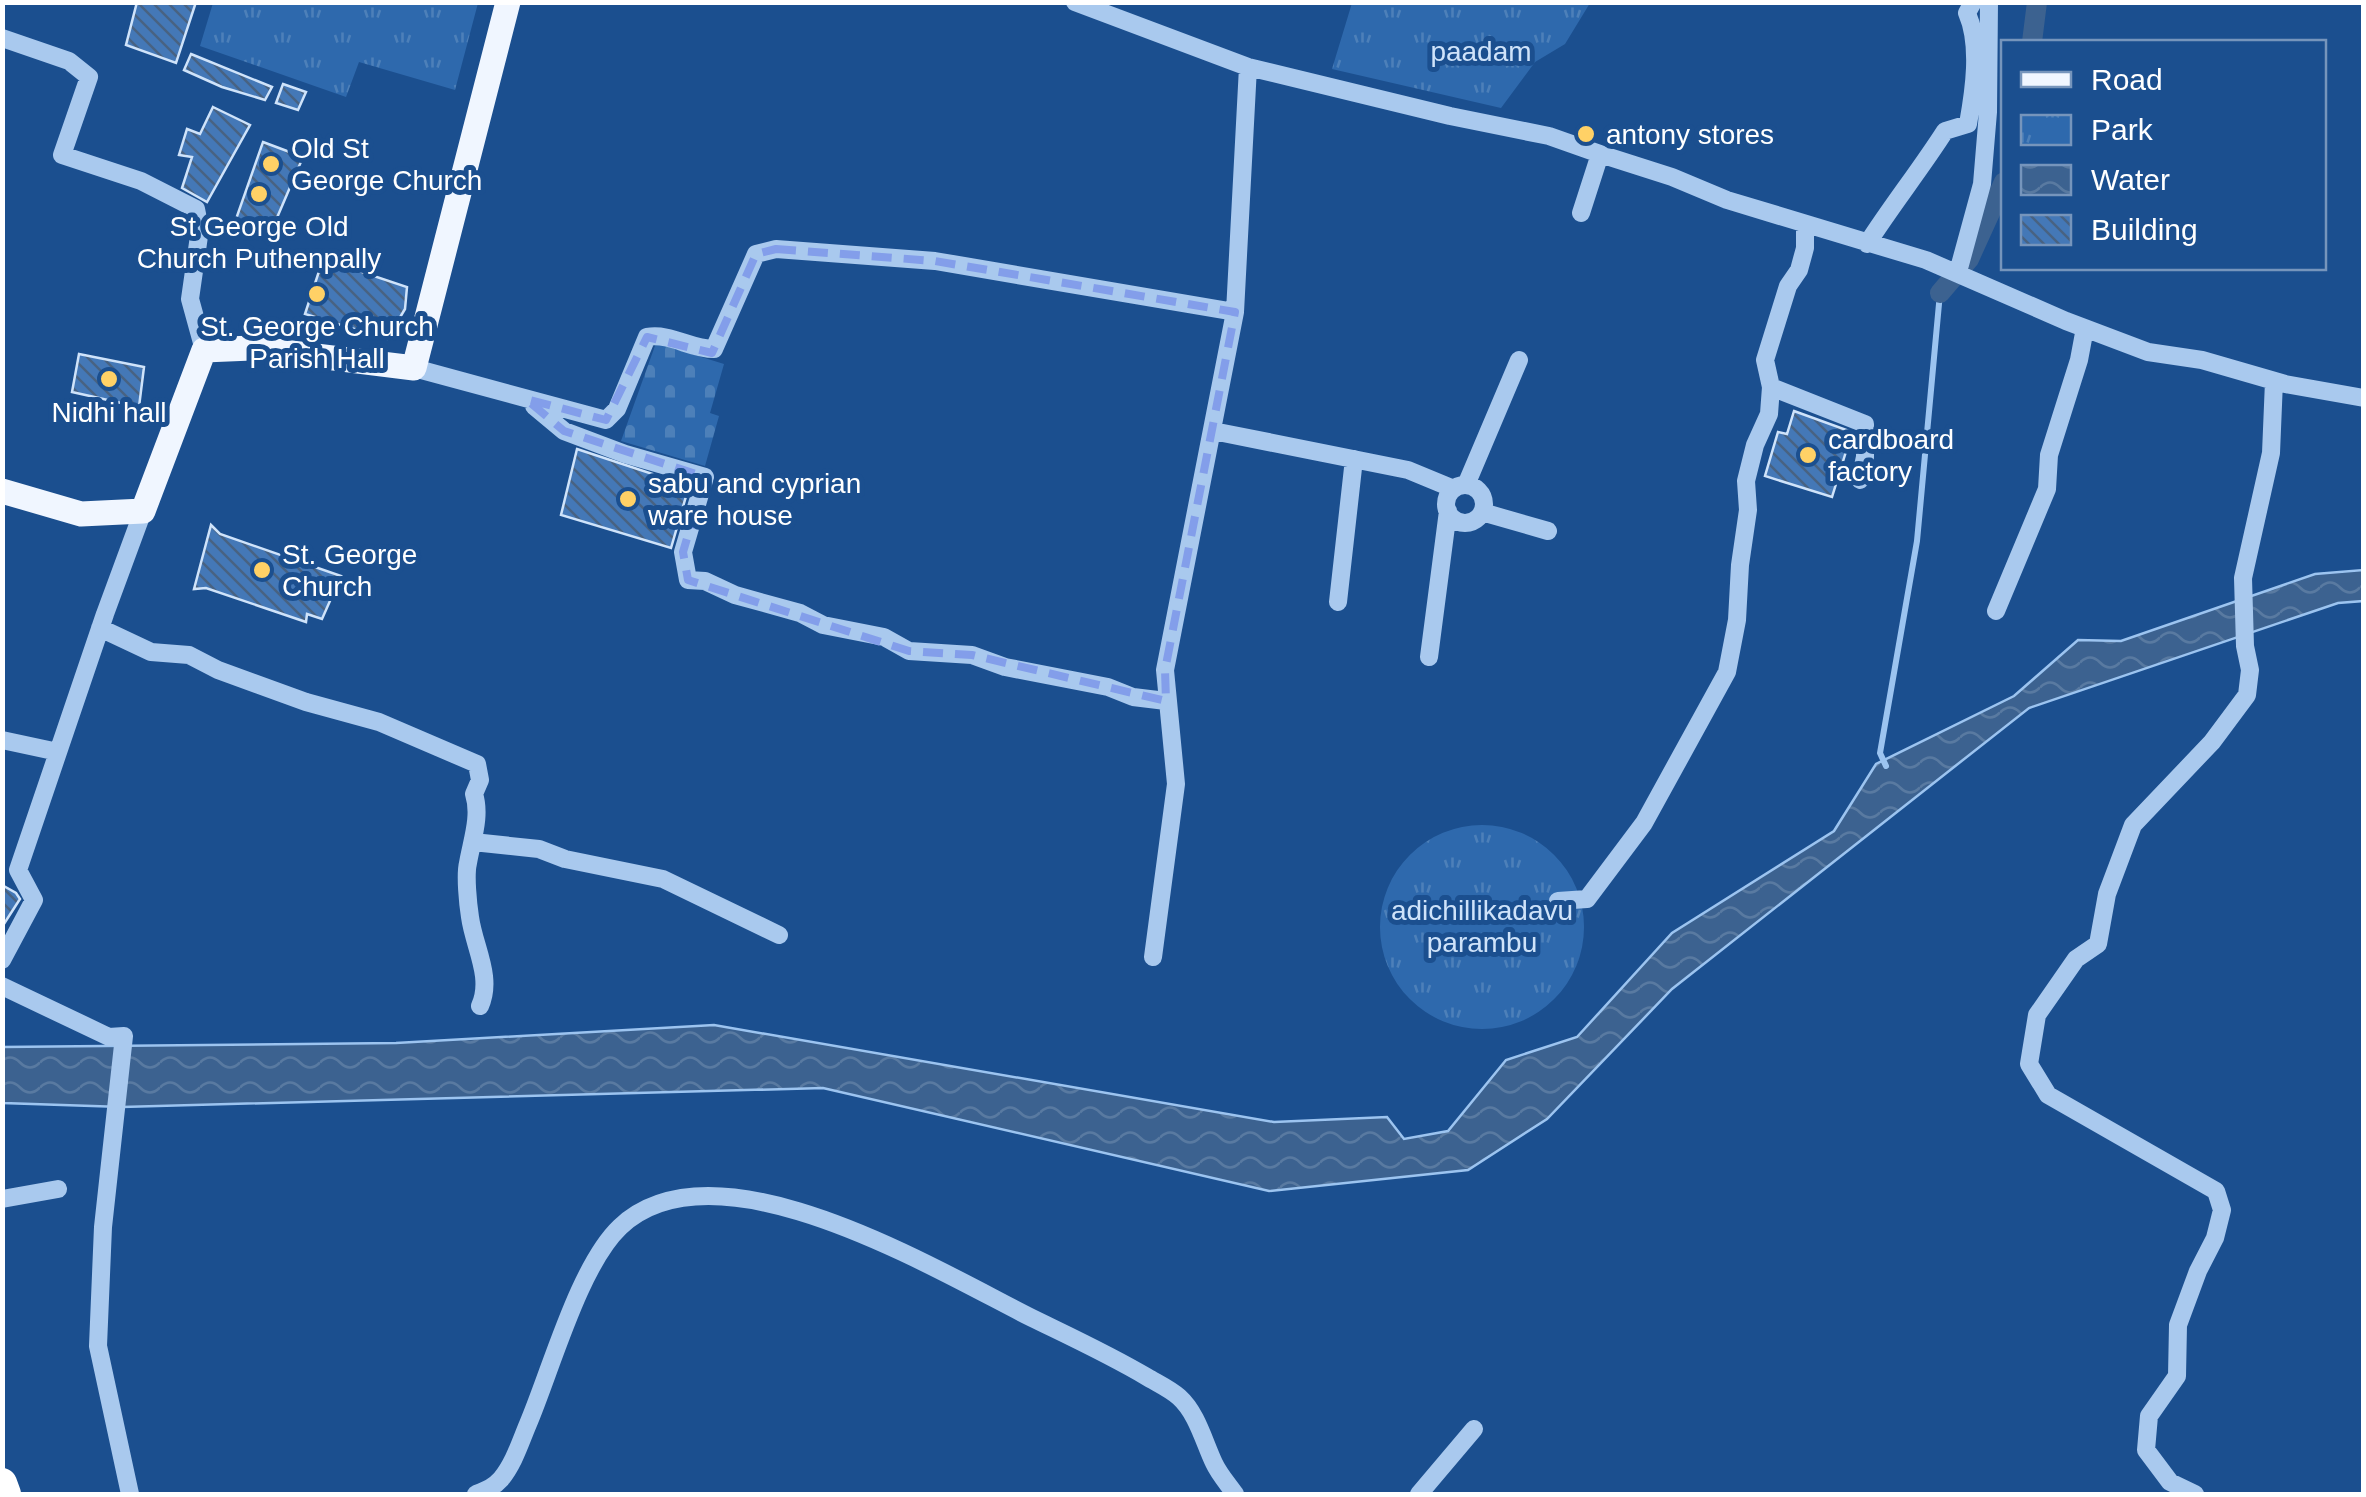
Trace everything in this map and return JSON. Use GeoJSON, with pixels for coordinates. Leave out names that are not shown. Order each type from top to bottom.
{"type":"FeatureCollection","features":[{"type":"Feature","properties":{"kind":"highway"},"geometry":{"type":"LineString","coordinates":[[2,1483],[6,1494]]}},
{"type":"Feature","properties":{"kind":"main road"},"geometry":{"type":"LineString","coordinates":[[2,492],[81,514],[144,512],[204,350],[252,348],[414,368],[508,2]]}},
{"type":"Feature","properties":{"kind":"street"},"geometry":{"type":"LineString","coordinates":[[1075,2],[1248,67],[1549,136],[1805,225],[1958,272],[2148,352],[2202,360],[2274,381],[2364,398]]}},
{"type":"Feature","properties":{"kind":"street"},"geometry":{"type":"LineString","coordinates":[[1867,244],[1906,185],[1922,170],[1944,132],[1968,124],[1974,70],[1973,26],[1967,14],[1973,2]]}},
{"type":"Feature","properties":{"kind":"street"},"geometry":{"type":"LineString","coordinates":[[1958,272],[1982,184],[1988,112],[1989,2]]}},
{"type":"Feature","properties":{"kind":"street"},"geometry":{"type":"LineString","coordinates":[[2,38],[70,61],[89,78],[62,155],[142,181],[196,208],[200,229],[190,300],[204,350]]}},
{"type":"Feature","properties":{"kind":"street"},"geometry":{"type":"LineString","coordinates":[[1153,957],[1176,784],[1165,670],[1235,312],[1248,67]]}},
{"type":"Feature","properties":{"kind":"street"},"geometry":{"type":"LineString","coordinates":[[1581,213],[1600,154]]}},
{"type":"Feature","properties":{"kind":"street"},"geometry":{"type":"LineString","coordinates":[[1558,900],[1587,899],[1633,838],[1727,672],[1737,620],[1748,510],[1746,482],[1755,445],[1769,414],[1771,387],[1765,360],[1788,286],[1799,270],[1805,248],[1805,225]]}},
{"type":"Feature","properties":{"kind":"street"},"geometry":{"type":"LineString","coordinates":[[414,368],[606,420],[617,409],[647,337],[660,335],[700,349],[714,348],[756,254],[776,249],[935,261],[1235,312]]}},
{"type":"Feature","properties":{"kind":"street"},"geometry":{"type":"LineString","coordinates":[[1996,611],[2047,489],[2049,455],[2085,328]]}},
{"type":"Feature","properties":{"kind":"street"},"geometry":{"type":"LineString","coordinates":[[1429,657],[1447,499],[1460,487],[1519,360]]}},
{"type":"Feature","properties":{"kind":"street"},"geometry":{"type":"LineString","coordinates":[[2195,1494],[2170,1482],[2146,1450],[2149,1416],[2177,1376],[2178,1324],[2222,1210],[2216,1190],[2048,1095],[2030,1064],[2037,1015],[2076,959],[2098,944],[2106,894],[2134,825],[2212,742],[2247,695],[2250,670],[2243,578],[2271,452],[2274,381]]}},
{"type":"Feature","properties":{"kind":"street"},"geometry":{"type":"LineString","coordinates":[[1771,387],[1865,424],[1866,456],[1860,480]]}},
{"type":"Feature","properties":{"kind":"street"},"geometry":{"type":"LineString","coordinates":[[526,400],[564,431],[704,477],[683,552],[688,580],[800,613],[824,625],[884,638],[909,651],[972,655],[1005,667],[1166,702]]}},
{"type":"Feature","properties":{"kind":"street"},"geometry":{"type":"LineString","coordinates":[[1214,431],[1408,470],[1482,494],[1482,512]]}},
{"type":"Feature","properties":{"kind":"street"},"geometry":{"type":"LineString","coordinates":[[1338,602],[1354,459]]}},
{"type":"Feature","properties":{"kind":"street"},"geometry":{"type":"LineString","coordinates":[[1448,511],[1456,520],[1468,522],[1482,512]]}},
{"type":"Feature","properties":{"kind":"street"},"geometry":{"type":"LineString","coordinates":[[2,960],[34,900],[18,870],[144,512]]}},
{"type":"Feature","properties":{"kind":"street"},"geometry":{"type":"LineString","coordinates":[[1482,512],[1548,531]]}},
{"type":"Feature","properties":{"kind":"street"},"geometry":{"type":"LineString","coordinates":[[100,628],[151,652],[189,656],[306,702],[380,722],[476,764],[480,780],[474,794],[478,805],[467,865],[470,917],[488,989],[480,1006]]}},
{"type":"Feature","properties":{"kind":"street"},"geometry":{"type":"LineString","coordinates":[[2,740],[58,752]]}},
{"type":"Feature","properties":{"kind":"street"},"geometry":{"type":"LineString","coordinates":[[473,842],[539,849],[566,860],[663,879],[779,935]]}},
{"type":"Feature","properties":{"kind":"street"},"geometry":{"type":"LineString","coordinates":[[2,986],[109,1037],[124,1036],[103,1226],[98,1346],[130,1494]]}},
{"type":"Feature","properties":{"kind":"street"},"geometry":{"type":"LineString","coordinates":[[2,1199],[58,1189]]}},
{"type":"Feature","properties":{"kind":"street"},"geometry":{"type":"LineString","coordinates":[[489,1492],[514,1457],[583,1283],[601,1250],[620,1226],[648,1208],[679,1196],[705,1195],[762,1201],[816,1216],[1126,1364],[1180,1398],[1235,1494]]}},
{"type":"Feature","properties":{"kind":"street"},"geometry":{"type":"LineString","coordinates":[[1419,1494],[1474,1429]]}},
{"type":"Feature","properties":{"kind":"highlighted area"},"geometry":{"type":"Polygon","coordinates":[[[776,249],[935,261],[1235,312],[1165,670],[1166,701],[972,655],[909,651],[688,580],[683,552],[705,477],[564,431],[526,399],[606,420],[647,337],[712,353],[756,254],[776,249]]]}},
{"type":"Feature","properties":{"kind":"green space"},"geometry":{"type":"Polygon","coordinates":[[[213,2],[478,3],[455,90],[359,62],[346,97],[200,46],[213,2]]]}},
{"type":"Feature","properties":{"kind":"green space","name":"paadam"},"geometry":{"type":"Polygon","coordinates":[[[1352,2],[1590,3],[1565,44],[1535,62],[1501,108],[1332,69],[1352,2]]]}},
{"type":"Feature","properties":{"kind":"green space"},"geometry":{"type":"Polygon","coordinates":[[[656,343],[724,364],[710,413],[719,416],[705,466],[621,441],[656,343]]]}},
{"type":"Feature","properties":{"kind":"green space","name":"adichillikadavu parambu"},"geometry":{"type":"Polygon","coordinates":[[[1482,825],[1521,833],[1554,855],[1576,888],[1584,927],[1576,966],[1554,999],[1521,1021],[1482,1029],[1443,1021],[1410,999],[1388,966],[1380,927],[1388,888],[1410,855],[1443,833],[1482,825]]]}},
{"type":"Feature","properties":{"kind":"water"},"geometry":{"type":"Polygon","coordinates":[[[2363,570],[2363,601],[2338,603],[2029,708],[1672,989],[1547,1119],[1468,1170],[1269,1191],[823,1088],[122,1107],[3,1103],[3,1047],[396,1043],[714,1025],[1274,1122],[1387,1117],[1404,1139],[1448,1131],[1506,1060],[1577,1037],[1672,933],[1834,831],[1876,764],[2014,696],[2078,640],[2121,641],[2315,574],[2363,570]]]}},
{"type":"Feature","properties":{"kind":"building"},"geometry":{"type":"Polygon","coordinates":[[[137,2],[196,2],[176,63],[126,45],[137,2]]]}},
{"type":"Feature","properties":{"kind":"building"},"geometry":{"type":"Polygon","coordinates":[[[191,54],[272,87],[265,100],[222,87],[184,70],[191,54]]]}},
{"type":"Feature","properties":{"kind":"building"},"geometry":{"type":"Polygon","coordinates":[[[283,84],[306,92],[298,110],[276,103],[283,84]]]}},
{"type":"Feature","properties":{"kind":"building"},"geometry":{"type":"Polygon","coordinates":[[[213,107],[250,125],[207,202],[182,188],[192,157],[179,155],[187,129],[200,134],[213,107]]]}},
{"type":"Feature","properties":{"kind":"building"},"geometry":{"type":"Polygon","coordinates":[[[263,142],[303,157],[270,234],[236,219],[263,142]]]}},
{"type":"Feature","properties":{"kind":"building"},"geometry":{"type":"Polygon","coordinates":[[[323,259],[407,287],[405,309],[387,339],[305,314],[323,259]]]}},
{"type":"Feature","properties":{"kind":"building","name":"Nidhi hall"},"geometry":{"type":"Polygon","coordinates":[[[79,354],[144,367],[139,407],[72,392],[79,354]]]}},
{"type":"Feature","properties":{"kind":"building","name":"cardboard factory"},"geometry":{"type":"Polygon","coordinates":[[[1794,411],[1852,432],[1832,497],[1765,476],[1778,432],[1787,434],[1794,411]]]}},
{"type":"Feature","properties":{"kind":"building","name":"sabu and cyprian ware house"},"geometry":{"type":"Polygon","coordinates":[[[577,449],[689,486],[671,548],[561,515],[577,449]]]}},
{"type":"Feature","properties":{"kind":"building","name":"St. George Church"},"geometry":{"type":"Polygon","coordinates":[[[211,525],[220,534],[341,576],[322,619],[307,614],[306,622],[206,588],[194,589],[211,525]]]}},
{"type":"Feature","properties":{"kind":"building"},"geometry":{"type":"Polygon","coordinates":[[[2,885],[20,899],[2,927],[2,885]]]}},
{"type":"Feature","properties":{"kind":"waterway"},"geometry":{"type":"LineString","coordinates":[[2032,40],[2037,2]]}},
{"type":"Feature","properties":{"kind":"waterway"},"geometry":{"type":"LineString","coordinates":[[1940,293],[1969,259],[2001,189]]}},
{"type":"Feature","properties":{"kind":"waterway"},"geometry":{"type":"LineString","coordinates":[[1886,766],[1880,753],[1917,541],[1940,293]]}},
{"type":"Feature","properties":{"kind":"place","name":"antony stores"},"geometry":{"type":"Point","coordinates":[1586,134]}},
{"type":"Feature","properties":{"kind":"place","name":"Old St George Church"},"geometry":{"type":"Point","coordinates":[271,164]}},
{"type":"Feature","properties":{"kind":"place","name":"St George Old Church Puthenpally"},"geometry":{"type":"Point","coordinates":[259,194]}},
{"type":"Feature","properties":{"kind":"place","name":"St. George Church Parish Hall"},"geometry":{"type":"Point","coordinates":[317,294]}},
{"type":"Feature","properties":{"kind":"place","name":"Nidhi hall"},"geometry":{"type":"Point","coordinates":[109,379]}},
{"type":"Feature","properties":{"kind":"place","name":"cardboard factory"},"geometry":{"type":"Point","coordinates":[1808,455]}},
{"type":"Feature","properties":{"kind":"place","name":"sabu and cyprian ware house"},"geometry":{"type":"Point","coordinates":[628,499]}},
{"type":"Feature","properties":{"kind":"place","name":"St. George Church"},"geometry":{"type":"Point","coordinates":[262,570]}}]}
